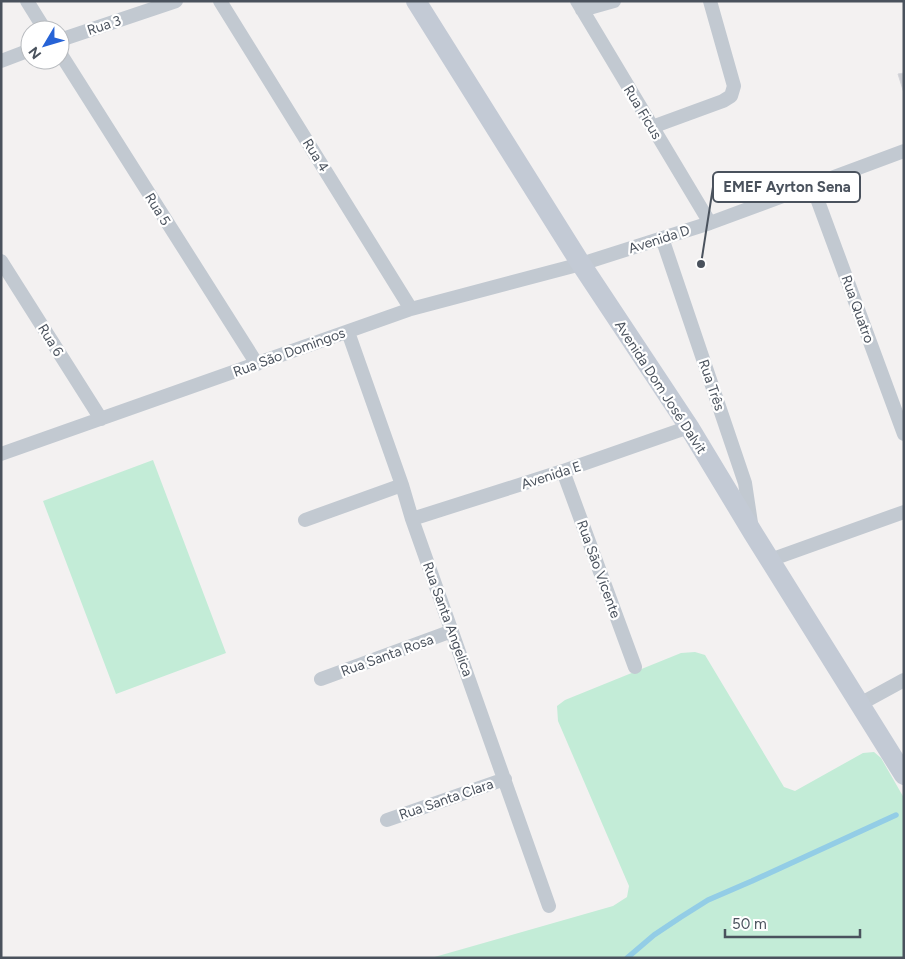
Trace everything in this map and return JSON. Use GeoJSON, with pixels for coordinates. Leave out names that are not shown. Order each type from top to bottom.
{"type":"FeatureCollection","features":[{"type":"Feature","properties":{"kind":"street"},"geometry":{"type":"LineString","coordinates":[[27,1],[39,20]]}},
{"type":"Feature","properties":{"kind":"street","name":"Rua 3"},"geometry":{"type":"LineString","coordinates":[[70,37],[176,1]]}},
{"type":"Feature","properties":{"kind":"street","name":"Rua 4"},"geometry":{"type":"LineString","coordinates":[[220,1],[411,309]]}},
{"type":"Feature","properties":{"kind":"street","name":"Avenida Dom José Dalvit"},"geometry":{"type":"LineString","coordinates":[[416,1],[582,264],[689,427],[904,775]]}},
{"type":"Feature","properties":{"kind":"street"},"geometry":{"type":"LineString","coordinates":[[579,6],[614,1]]}},
{"type":"Feature","properties":{"kind":"street"},"geometry":{"type":"LineString","coordinates":[[652,127],[723,101],[731,96],[734,86],[710,1]]}},
{"type":"Feature","properties":{"kind":"street","name":"Rua Ficus"},"geometry":{"type":"LineString","coordinates":[[579,6],[710,223]]}},
{"type":"Feature","properties":{"kind":"street"},"geometry":{"type":"LineString","coordinates":[[1,60],[20,53]]}},
{"type":"Feature","properties":{"kind":"street","name":"Rua 5"},"geometry":{"type":"LineString","coordinates":[[70,69],[257,364]]}},
{"type":"Feature","properties":{"kind":"street","name":"Avenida D"},"geometry":{"type":"LineString","coordinates":[[582,264],[710,223],[904,151]]}},
{"type":"Feature","properties":{"kind":"street","name":"Rua Quatro"},"geometry":{"type":"LineString","coordinates":[[812,185],[904,434]]}},
{"type":"Feature","properties":{"kind":"street","name":"Rua Três"},"geometry":{"type":"LineString","coordinates":[[662,238],[745,483],[753,533]]}},
{"type":"Feature","properties":{"kind":"street","name":"Rua 6"},"geometry":{"type":"LineString","coordinates":[[1,261],[101,419]]}},
{"type":"Feature","properties":{"kind":"street","name":"Rua São Domingos"},"geometry":{"type":"LineString","coordinates":[[1,454],[411,309],[582,264]]}},
{"type":"Feature","properties":{"kind":"street","name":"Rua Santa Angelica"},"geometry":{"type":"LineString","coordinates":[[348,332],[549,906]]}},
{"type":"Feature","properties":{"kind":"street","name":"Avenida E"},"geometry":{"type":"LineString","coordinates":[[412,519],[563,471],[689,427]]}},
{"type":"Feature","properties":{"kind":"street","name":"Rua São Vicente"},"geometry":{"type":"LineString","coordinates":[[563,471],[635,667]]}},
{"type":"Feature","properties":{"kind":"street"},"geometry":{"type":"LineString","coordinates":[[305,520],[402,485]]}},
{"type":"Feature","properties":{"kind":"street"},"geometry":{"type":"LineString","coordinates":[[770,560],[904,512]]}},
{"type":"Feature","properties":{"kind":"street","name":"Rua Santa Rosa"},"geometry":{"type":"LineString","coordinates":[[321,679],[452,631]]}},
{"type":"Feature","properties":{"kind":"street"},"geometry":{"type":"LineString","coordinates":[[860,704],[904,680]]}},
{"type":"Feature","properties":{"kind":"street","name":"Rua Santa Clara"},"geometry":{"type":"LineString","coordinates":[[387,820],[505,779]]}},
{"type":"Feature","properties":{"kind":"green space"},"geometry":{"type":"Polygon","coordinates":[[[153,460],[226,653],[116,694],[43,501],[153,460]]]}},
{"type":"Feature","properties":{"kind":"green space"},"geometry":{"type":"Polygon","coordinates":[[[695,652],[705,655],[784,787],[795,791],[863,753],[874,752],[881,758],[904,798],[904,958],[431,958],[613,906],[627,897],[629,886],[558,721],[557,706],[565,700],[681,653],[695,652]]]}},
{"type":"Feature","properties":{"kind":"building"},"geometry":{"type":"Polygon","coordinates":[[[904,73],[904,93],[898,74],[904,73]]]}},
{"type":"Feature","properties":{"kind":"waterway"},"geometry":{"type":"LineString","coordinates":[[627,958],[654,935],[708,900],[896,815]]}},
{"type":"Feature","properties":{"kind":"place","name":"EMEF Ayrton Sena"},"geometry":{"type":"Point","coordinates":[701,264]}}]}
